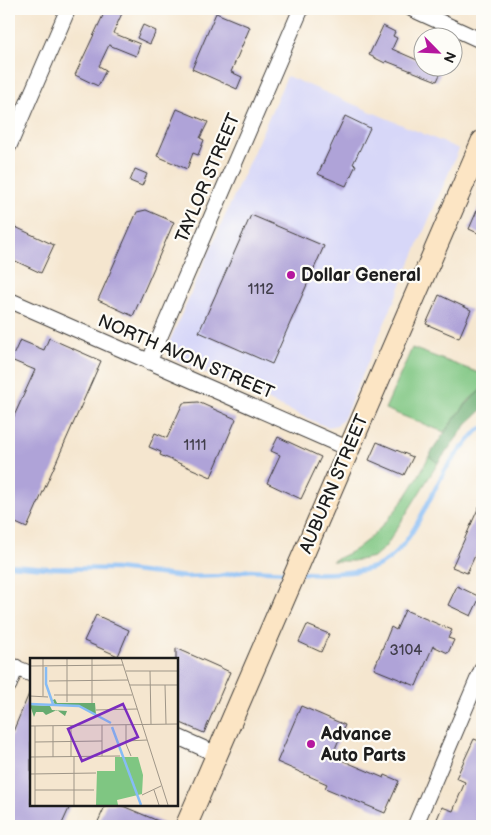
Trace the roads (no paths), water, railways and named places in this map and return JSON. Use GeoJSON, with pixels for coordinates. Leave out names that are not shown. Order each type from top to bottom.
{"type":"FeatureCollection","features":[{"type":"Feature","properties":{"kind":"main road","name":"AUBURN STREET"},"geometry":{"type":"LineString","coordinates":[[186,826],[482,141]]}},
{"type":"Feature","properties":{"kind":"street"},"geometry":{"type":"LineString","coordinates":[[9,146],[68,9]]}},
{"type":"Feature","properties":{"kind":"street","name":"TAYLOR STREET"},"geometry":{"type":"LineString","coordinates":[[149,362],[301,9]]}},
{"type":"Feature","properties":{"kind":"street"},"geometry":{"type":"LineString","coordinates":[[412,9],[482,41]]}},
{"type":"Feature","properties":{"kind":"street","name":"NORTH AVON STREET"},"geometry":{"type":"LineString","coordinates":[[9,300],[349,449]]}},
{"type":"Feature","properties":{"kind":"street"},"geometry":{"type":"LineString","coordinates":[[9,684],[12,666],[30,674]]}},
{"type":"Feature","properties":{"kind":"street"},"geometry":{"type":"LineString","coordinates":[[415,826],[482,670]]}},
{"type":"Feature","properties":{"kind":"street"},"geometry":{"type":"LineString","coordinates":[[178,737],[216,754]]}},
{"type":"Feature","properties":{"kind":"waterway"},"geometry":{"type":"LineString","coordinates":[[301,573],[331,573],[366,569],[375,567],[393,556],[418,522],[447,467],[477,431],[482,428]]}},
{"type":"Feature","properties":{"kind":"waterway"},"geometry":{"type":"LineString","coordinates":[[9,565],[47,568],[116,569],[184,577],[219,576],[250,570],[288,572]]}},
{"type":"Feature","properties":{"kind":"place","name":"Dollar General"},"geometry":{"type":"Point","coordinates":[291,275]}},
{"type":"Feature","properties":{"kind":"place","name":"Advance Auto Parts"},"geometry":{"type":"Point","coordinates":[311,744]}}]}
